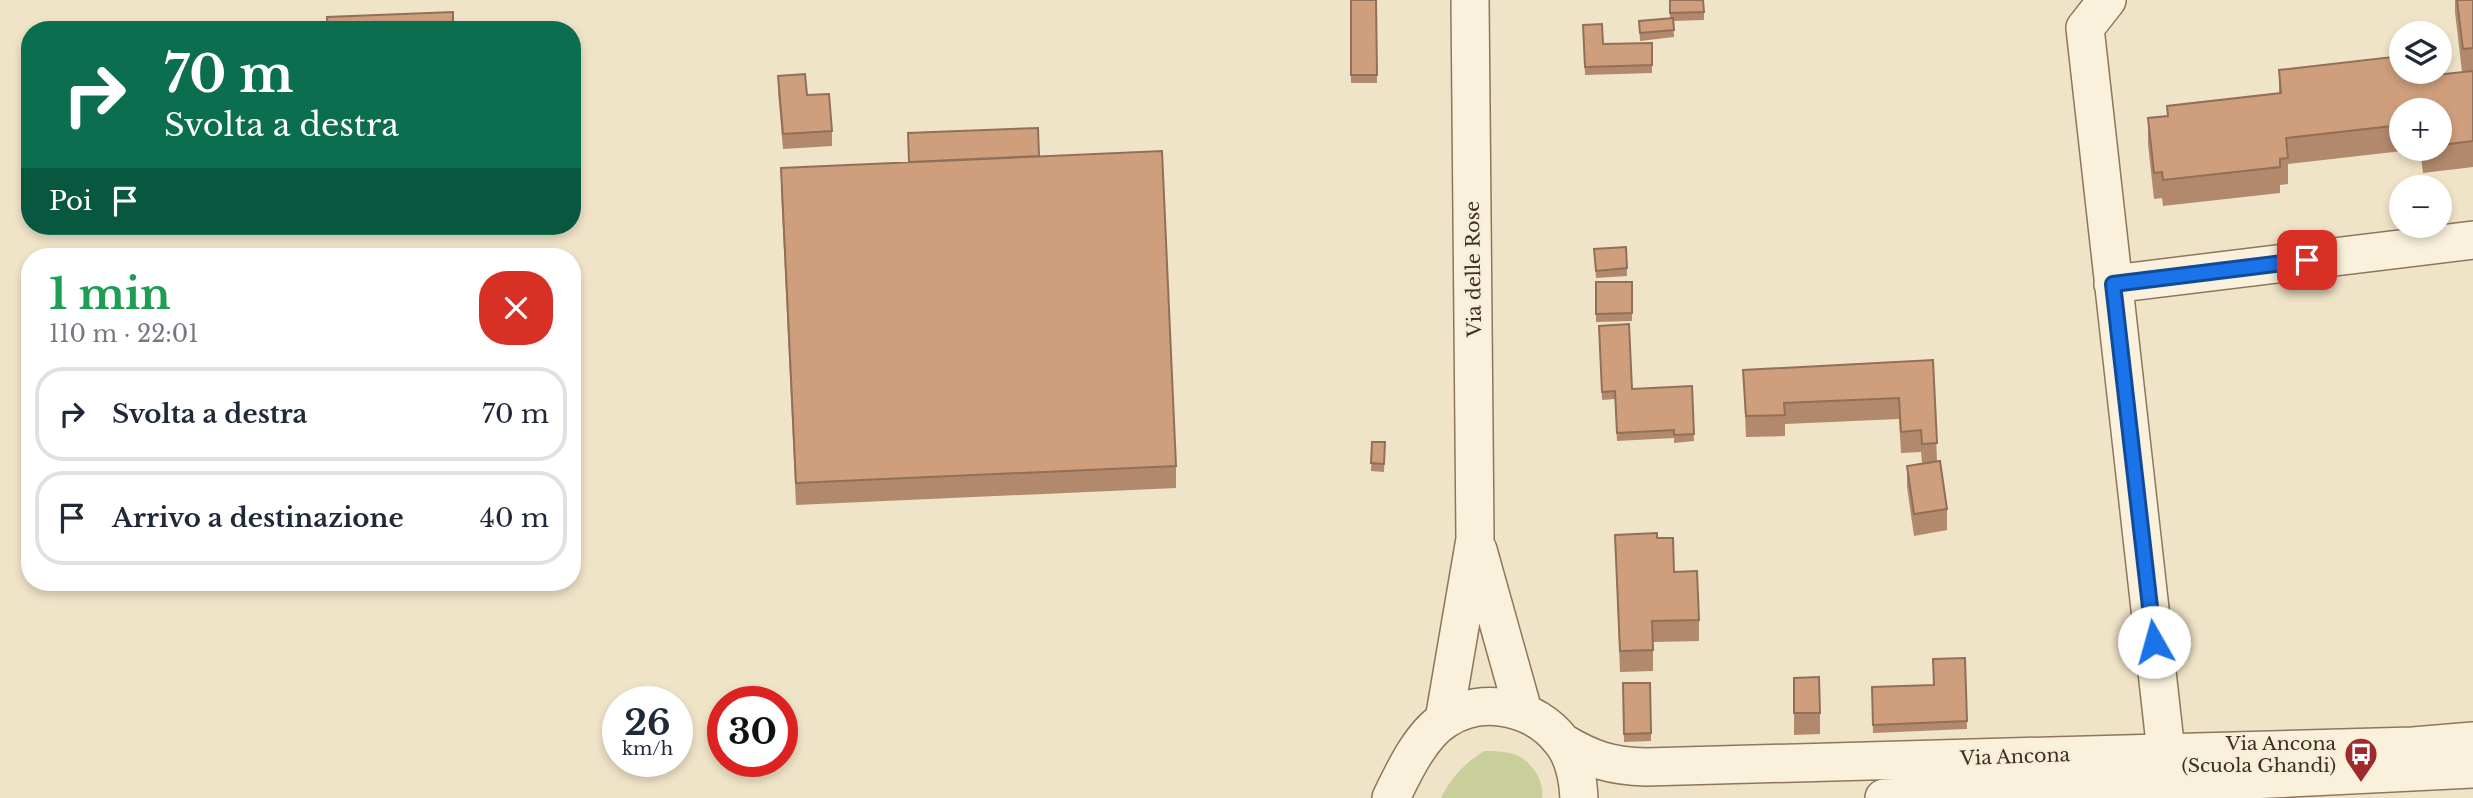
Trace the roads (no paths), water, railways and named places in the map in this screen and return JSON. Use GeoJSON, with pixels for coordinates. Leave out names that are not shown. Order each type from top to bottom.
{"type":"FeatureCollection","features":[{"type":"Feature","properties":{"kind":"street","name":"Via delle Rose"},"geometry":{"type":"LineString","coordinates":[[1444,720],[1475,538],[1470,0]]}},
{"type":"Feature","properties":{"kind":"street"},"geometry":{"type":"LineString","coordinates":[[2107,0],[2085,28],[2166,752]]}},
{"type":"Feature","properties":{"kind":"street"},"geometry":{"type":"LineString","coordinates":[[2113,284],[2473,240]]}},
{"type":"Feature","properties":{"kind":"street","name":"Via delle Rose"},"geometry":{"type":"LineString","coordinates":[[1475,538],[1523,711]]}},
{"type":"Feature","properties":{"kind":"street"},"geometry":{"type":"LineString","coordinates":[[1391,798],[1411,757],[1444,720],[1460,711],[1482,706],[1503,706],[1523,711],[1547,726],[1562,742],[1577,776],[1578,798]]}},
{"type":"Feature","properties":{"kind":"street","name":"Via Ancona"},"geometry":{"type":"LineString","coordinates":[[1562,742],[1604,763],[1646,767],[2413,746],[2473,741]]}},
{"type":"Feature","properties":{"kind":"street","name":"Via Ancona"},"geometry":{"type":"LineString","coordinates":[[1884,798],[2473,769]]}},
{"type":"Feature","properties":{"kind":"place","name":"Via Ancona (Scuola Ghandi)"},"geometry":{"type":"Point","coordinates":[2361,784]}}]}
